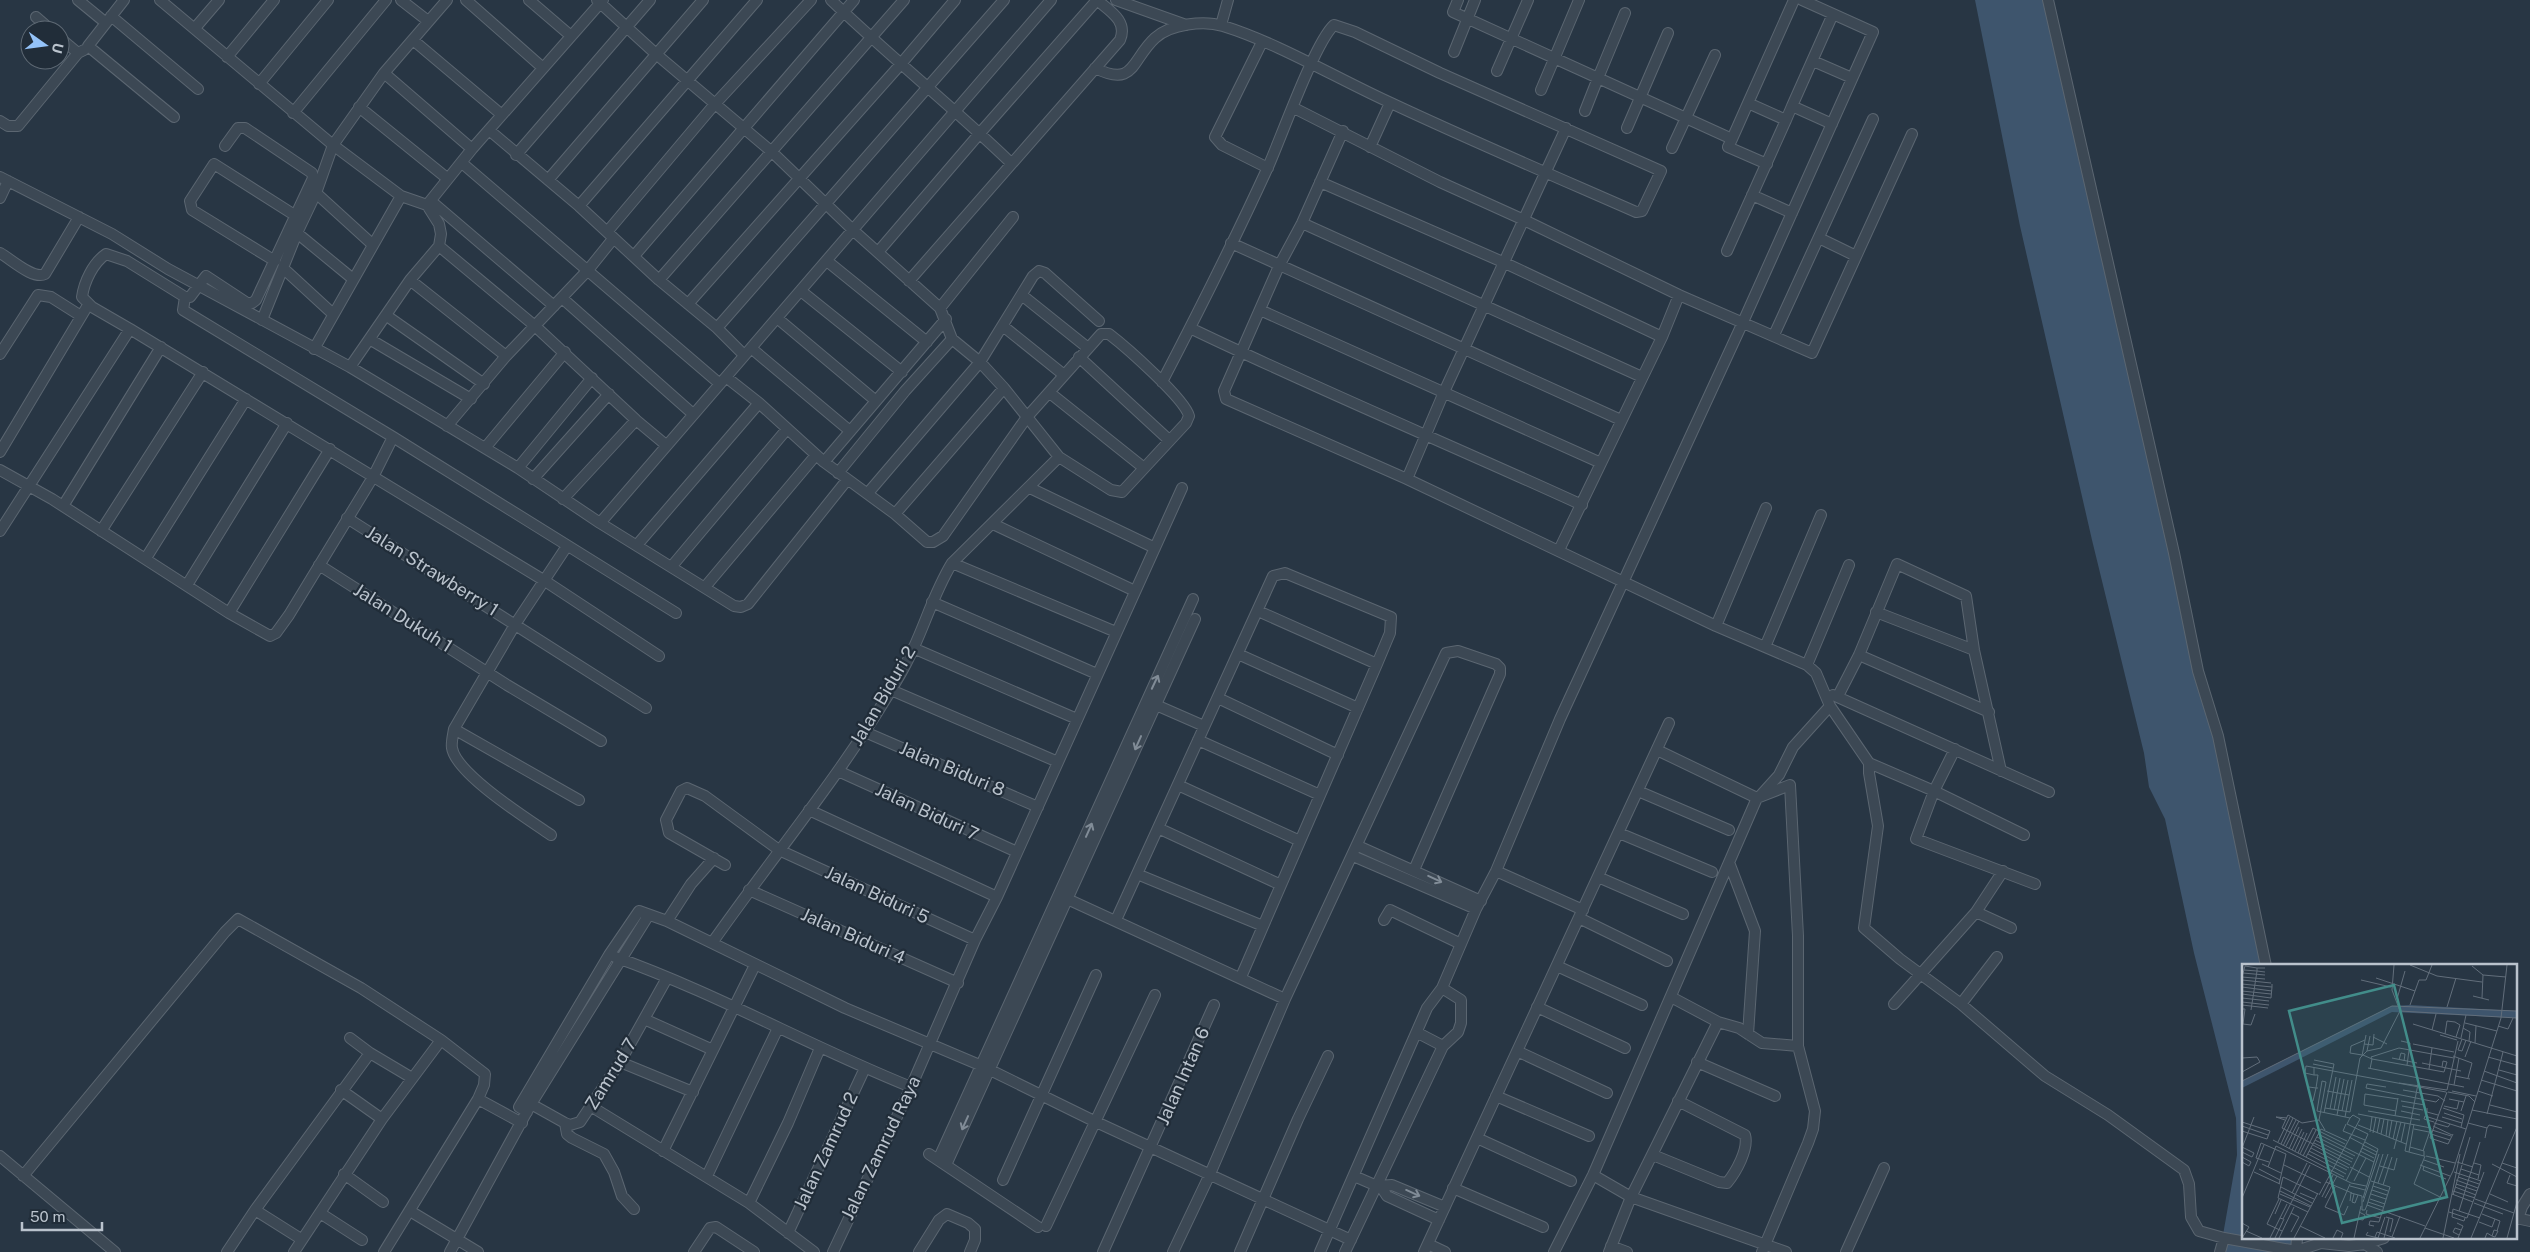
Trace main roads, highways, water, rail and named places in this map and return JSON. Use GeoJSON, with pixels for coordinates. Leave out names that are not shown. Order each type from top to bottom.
{"type":"FeatureCollection","features":[{"type":"Feature","properties":{"kind":"water"},"geometry":{"type":"Polygon","coordinates":[[[1975,0],[2048,0],[2218,736],[2266,964],[2242,964],[2242,1240],[2297,1240],[2296,1252],[2220,1252],[2237,1155],[2236,1118],[2194,953],[2165,819],[2149,787],[2144,753],[2092,540],[2020,226],[1975,0]]]}}]}
